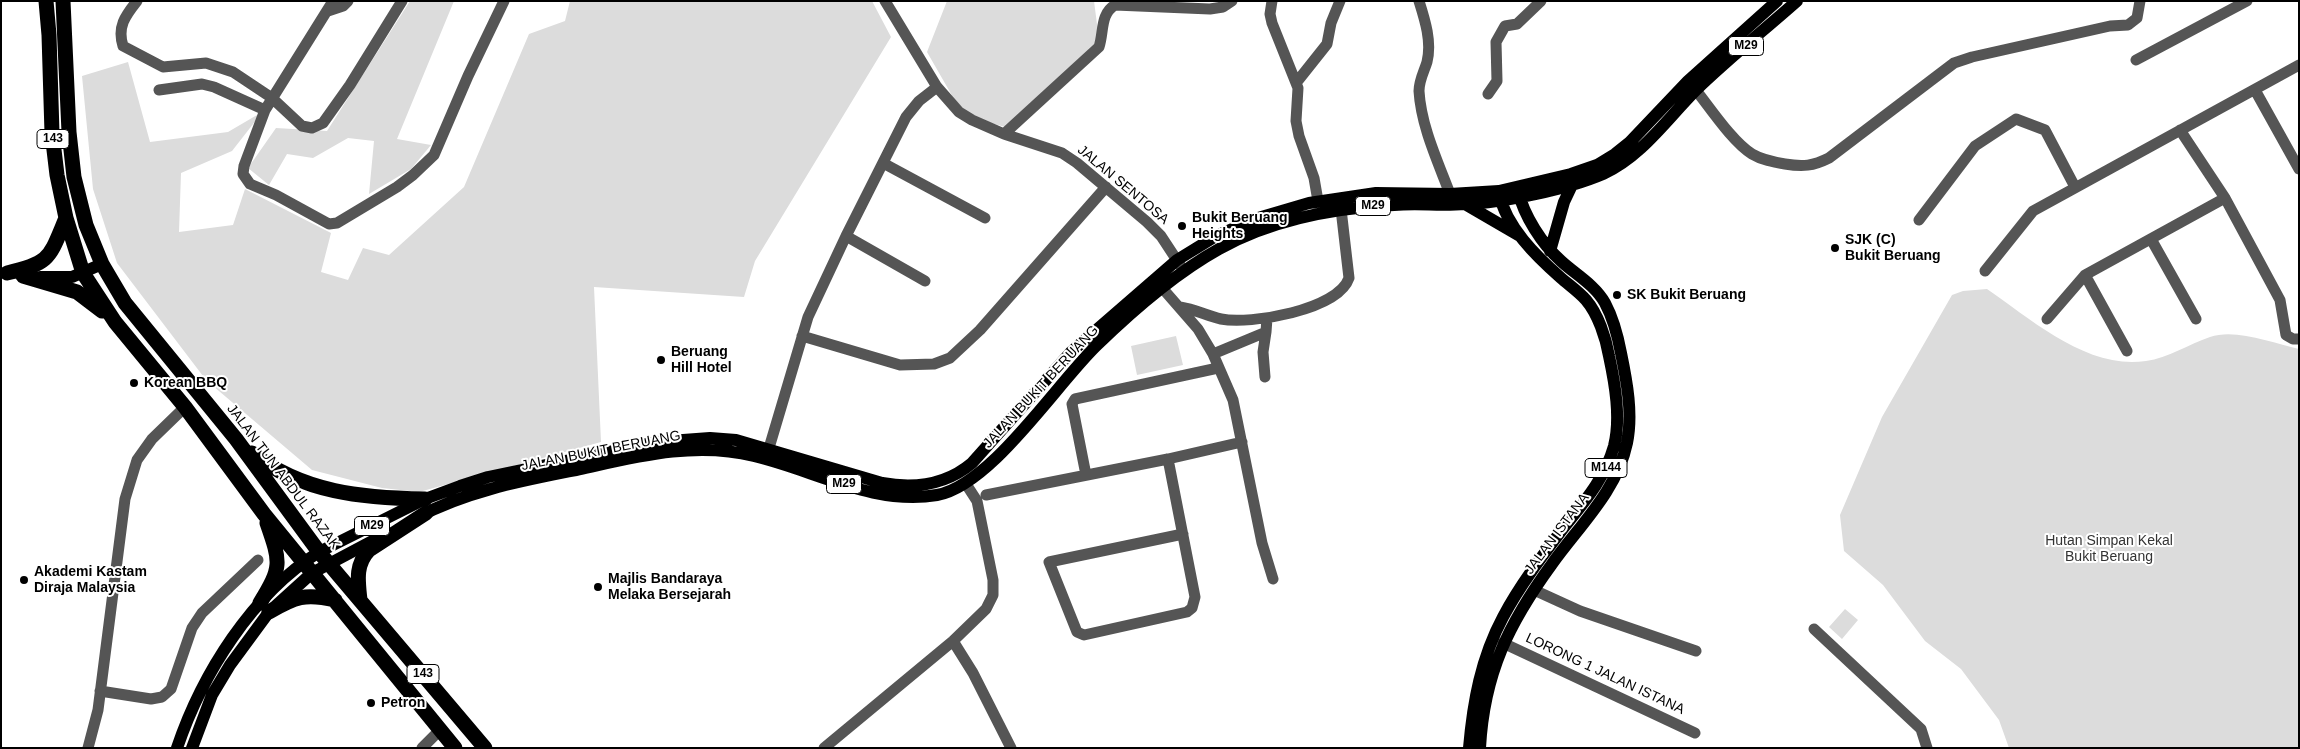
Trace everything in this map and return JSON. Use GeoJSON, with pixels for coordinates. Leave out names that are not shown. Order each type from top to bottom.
{"type":"FeatureCollection","features":[{"type":"Feature","properties":{"kind":"highway","name":"143"},"geometry":{"type":"LineString","coordinates":[[46,1],[52,133],[56,175],[66,218],[83,273],[114,322],[185,407],[264,514],[455,748]]}},
{"type":"Feature","properties":{"kind":"highway","name":"JALAN TUN ABDUL RAZAK"},"geometry":{"type":"LineString","coordinates":[[63,1],[69,132],[74,177],[86,225],[102,264],[125,303],[236,440],[324,558],[485,748]]}},
{"type":"Feature","properties":{"kind":"highway"},"geometry":{"type":"LineString","coordinates":[[4,273],[36,266],[43,262],[52,249],[66,218]]}},
{"type":"Feature","properties":{"kind":"highway"},"geometry":{"type":"LineString","coordinates":[[23,276],[76,292],[114,322]]}},
{"type":"Feature","properties":{"kind":"highway"},"geometry":{"type":"LineString","coordinates":[[236,440],[272,468],[304,483],[341,492],[426,506]]}},
{"type":"Feature","properties":{"kind":"highway"},"geometry":{"type":"LineString","coordinates":[[360,600],[358,577],[362,557],[426,506]]}},
{"type":"Feature","properties":{"kind":"highway"},"geometry":{"type":"LineString","coordinates":[[264,514],[275,545],[278,569],[264,608]]}},
{"type":"Feature","properties":{"kind":"highway"},"geometry":{"type":"LineString","coordinates":[[264,608],[304,596],[317,596],[335,600]]}},
{"type":"Feature","properties":{"kind":"main road","name":"JALAN BUKIT BERUANG"},"geometry":{"type":"LineString","coordinates":[[1518,192],[1597,165],[1616,154],[1692,85],[1777,1]]}},
{"type":"Feature","properties":{"kind":"main road","name":"JALAN BUKIT BERUANG"},"geometry":{"type":"LineString","coordinates":[[1181,266],[1265,228],[1341,210],[1396,204],[1465,204],[1518,192],[1573,184],[1603,174],[1640,149],[1692,85],[1797,1]]}},
{"type":"Feature","properties":{"kind":"main road"},"geometry":{"type":"LineString","coordinates":[[1550,251],[1564,202],[1573,184]]}},
{"type":"Feature","properties":{"kind":"main road","name":"JALAN ISTANA"},"geometry":{"type":"LineString","coordinates":[[1480,748],[1487,696],[1503,643],[1534,590],[1599,503],[1617,474],[1627,444],[1629,425],[1627,387],[1621,350],[1604,302],[1593,289],[1550,251],[1536,231],[1518,192]]}},
{"type":"Feature","properties":{"kind":"main road","name":"JALAN BUKIT BERUANG"},"geometry":{"type":"LineString","coordinates":[[264,608],[308,567],[426,506],[488,477],[656,442],[710,438],[736,440],[769,448],[882,483],[903,487],[926,485],[960,474],[1071,352],[1181,266],[1216,236],[1258,218],[1318,201],[1376,193],[1500,196]]}},
{"type":"Feature","properties":{"kind":"main road","name":"JALAN ISTANA"},"geometry":{"type":"LineString","coordinates":[[1469,748],[1476,689],[1487,650],[1504,616],[1531,572],[1588,498],[1604,473],[1614,445],[1616,426],[1616,397],[1609,354],[1599,323],[1587,302],[1543,261],[1520,236],[1500,196]]}},
{"type":"Feature","properties":{"kind":"main road"},"geometry":{"type":"LineString","coordinates":[[1465,204],[1520,236]]}},
{"type":"Feature","properties":{"kind":"main road"},"geometry":{"type":"LineString","coordinates":[[4,273],[62,278],[83,273],[102,264]]}},
{"type":"Feature","properties":{"kind":"main road","name":"JALAN BUKIT BERUANG"},"geometry":{"type":"LineString","coordinates":[[426,506],[497,486],[659,452],[689,449],[725,449],[757,456],[875,493],[899,498],[941,494],[966,484],[985,470],[1095,347],[1158,283]]}},
{"type":"Feature","properties":{"kind":"main road"},"geometry":{"type":"LineString","coordinates":[[177,748],[185,724],[218,658],[264,608]]}},
{"type":"Feature","properties":{"kind":"main road"},"geometry":{"type":"LineString","coordinates":[[192,748],[212,695],[264,608]]}},
{"type":"Feature","properties":{"kind":"street"},"geometry":{"type":"LineString","coordinates":[[137,1],[124,17],[121,26],[120,37],[123,46],[163,67],[206,63],[217,65],[233,72],[272,98],[302,126],[312,128],[323,123],[350,85],[402,1]]}},
{"type":"Feature","properties":{"kind":"street"},"geometry":{"type":"LineString","coordinates":[[348,1],[343,6],[331,6],[272,98],[265,110],[244,166],[245,179],[250,184],[276,195],[329,224],[337,223],[396,187],[413,175],[434,155],[468,76],[504,1]]}},
{"type":"Feature","properties":{"kind":"street","name":"JALAN SENTOSA"},"geometry":{"type":"LineString","coordinates":[[885,1],[937,87],[959,112],[1004,134],[1062,154],[1106,187],[1147,222],[1161,236],[1181,266]]}},
{"type":"Feature","properties":{"kind":"street"},"geometry":{"type":"LineString","coordinates":[[1004,134],[1099,47],[1104,32],[1104,18],[1107,10],[1115,5],[1210,9],[1223,7],[1232,1]]}},
{"type":"Feature","properties":{"kind":"street"},"geometry":{"type":"LineString","coordinates":[[1272,1],[1270,14],[1272,23],[1298,88],[1296,121],[1298,136],[1314,178],[1318,201]]}},
{"type":"Feature","properties":{"kind":"street"},"geometry":{"type":"LineString","coordinates":[[1296,82],[1327,44],[1331,23],[1340,1]]}},
{"type":"Feature","properties":{"kind":"street"},"geometry":{"type":"LineString","coordinates":[[1419,1],[1428,41],[1426,62],[1420,80],[1420,103],[1450,194]]}},
{"type":"Feature","properties":{"kind":"street"},"geometry":{"type":"LineString","coordinates":[[1488,94],[1497,81],[1496,42],[1505,26],[1517,24],[1541,1]]}},
{"type":"Feature","properties":{"kind":"street"},"geometry":{"type":"LineString","coordinates":[[1692,85],[1736,140],[1750,153],[1771,162],[1802,167],[1812,166],[1829,158],[1954,63],[1972,57],[2110,26],[2128,25],[2134,22],[2139,14],[2140,1]]}},
{"type":"Feature","properties":{"kind":"street"},"geometry":{"type":"LineString","coordinates":[[2136,60],[2247,1]]}},
{"type":"Feature","properties":{"kind":"street"},"geometry":{"type":"LineString","coordinates":[[1985,271],[2033,211],[2299,65]]}},
{"type":"Feature","properties":{"kind":"street"},"geometry":{"type":"LineString","coordinates":[[159,90],[202,84],[214,87],[265,110]]}},
{"type":"Feature","properties":{"kind":"street"},"geometry":{"type":"LineString","coordinates":[[769,448],[802,336],[817,296],[912,108],[937,87]]}},
{"type":"Feature","properties":{"kind":"street"},"geometry":{"type":"LineString","coordinates":[[2255,90],[2299,169]]}},
{"type":"Feature","properties":{"kind":"street"},"geometry":{"type":"LineString","coordinates":[[1920,220],[1975,146],[2016,119],[2045,130],[2075,187]]}},
{"type":"Feature","properties":{"kind":"street"},"geometry":{"type":"LineString","coordinates":[[2180,130],[2225,198],[2280,300],[2286,335],[2292,339],[2299,339]]}},
{"type":"Feature","properties":{"kind":"street"},"geometry":{"type":"LineString","coordinates":[[883,163],[985,218]]}},
{"type":"Feature","properties":{"kind":"street"},"geometry":{"type":"LineString","coordinates":[[802,336],[900,365],[934,364],[950,358],[980,330],[1106,187]]}},
{"type":"Feature","properties":{"kind":"street"},"geometry":{"type":"LineString","coordinates":[[2047,319],[2085,275],[2225,198]]}},
{"type":"Feature","properties":{"kind":"street"},"geometry":{"type":"LineString","coordinates":[[1180,307],[1222,319],[1256,320],[1320,303],[1347,283],[1349,278],[1341,210]]}},
{"type":"Feature","properties":{"kind":"street"},"geometry":{"type":"LineString","coordinates":[[846,236],[925,281]]}},
{"type":"Feature","properties":{"kind":"street"},"geometry":{"type":"LineString","coordinates":[[2151,239],[2196,319]]}},
{"type":"Feature","properties":{"kind":"street"},"geometry":{"type":"LineString","coordinates":[[2085,275],[2127,351]]}},
{"type":"Feature","properties":{"kind":"street"},"geometry":{"type":"LineString","coordinates":[[1158,283],[1198,328],[1213,354],[1232,400],[1262,543],[1273,579]]}},
{"type":"Feature","properties":{"kind":"street"},"geometry":{"type":"LineString","coordinates":[[1265,377],[1263,352],[1267,318]]}},
{"type":"Feature","properties":{"kind":"street"},"geometry":{"type":"LineString","coordinates":[[1213,354],[1266,332]]}},
{"type":"Feature","properties":{"kind":"street"},"geometry":{"type":"LineString","coordinates":[[1086,475],[1072,404],[1075,399],[1218,368]]}},
{"type":"Feature","properties":{"kind":"street"},"geometry":{"type":"LineString","coordinates":[[88,748],[100,691],[125,499],[137,460],[152,439],[185,407]]}},
{"type":"Feature","properties":{"kind":"street"},"geometry":{"type":"LineString","coordinates":[[986,495],[1168,459],[1242,442]]}},
{"type":"Feature","properties":{"kind":"street"},"geometry":{"type":"LineString","coordinates":[[1168,459],[1183,534],[1195,597],[1192,608],[1187,612],[1084,635],[1077,632],[1049,562],[1183,534]]}},
{"type":"Feature","properties":{"kind":"street"},"geometry":{"type":"LineString","coordinates":[[824,748],[953,642],[986,609],[993,595],[993,580],[977,501],[966,484]]}},
{"type":"Feature","properties":{"kind":"street"},"geometry":{"type":"LineString","coordinates":[[100,691],[151,699],[162,697],[171,689],[192,628],[202,613],[258,560]]}},
{"type":"Feature","properties":{"kind":"street"},"geometry":{"type":"LineString","coordinates":[[1534,590],[1580,611],[1696,651]]}},
{"type":"Feature","properties":{"kind":"street"},"geometry":{"type":"LineString","coordinates":[[1814,629],[1921,730],[1927,748]]}},
{"type":"Feature","properties":{"kind":"street"},"geometry":{"type":"LineString","coordinates":[[953,642],[973,673],[1009,747]]}},
{"type":"Feature","properties":{"kind":"street","name":"LORONG 1 JALAN ISTANA"},"geometry":{"type":"LineString","coordinates":[[1503,643],[1694,733]]}},
{"type":"Feature","properties":{"kind":"street"},"geometry":{"type":"LineString","coordinates":[[422,748],[440,730]]}},
{"type":"Feature","properties":{"kind":"green space"},"geometry":{"type":"Polygon","coordinates":[[[410,1],[454,1],[397,139],[431,145],[411,169],[369,194],[374,141],[348,138],[313,158],[287,154],[269,185],[248,168],[276,128],[327,131],[410,1]]]}},
{"type":"Feature","properties":{"kind":"green space"},"geometry":{"type":"Polygon","coordinates":[[[570,1],[872,1],[891,37],[755,261],[744,297],[594,287],[601,442],[419,492],[382,488],[312,470],[206,380],[117,263],[93,189],[82,76],[128,62],[150,142],[228,132],[257,115],[257,119],[232,151],[181,173],[179,232],[233,225],[245,189],[331,233],[321,272],[348,280],[363,248],[389,255],[464,187],[529,34],[565,21],[570,1]]]}},
{"type":"Feature","properties":{"kind":"green space"},"geometry":{"type":"Polygon","coordinates":[[[947,1],[1094,1],[1098,32],[1096,43],[1005,127],[973,118],[954,99],[927,52],[947,1]]]}},
{"type":"Feature","properties":{"kind":"green space","name":"Hutan Simpan Kekal Bukit Beruang"},"geometry":{"type":"Polygon","coordinates":[[[1987,289],[2062,340],[2103,358],[2124,362],[2146,361],[2170,354],[2210,337],[2231,334],[2254,337],[2299,349],[2299,748],[2009,748],[1999,720],[1961,669],[1925,641],[1883,585],[1844,551],[1840,515],[1882,417],[1952,295],[1963,291],[1987,289]]]}},
{"type":"Feature","properties":{"kind":"green space"},"geometry":{"type":"Polygon","coordinates":[[[1176,336],[1183,365],[1137,375],[1131,346],[1176,336]]]}},
{"type":"Feature","properties":{"kind":"green space"},"geometry":{"type":"Polygon","coordinates":[[[1845,609],[1858,620],[1842,639],[1829,627],[1845,609]]]}},
{"type":"Feature","properties":{"kind":"place","name":"Bukit Beruang Heights"},"geometry":{"type":"Point","coordinates":[1182,226]}},
{"type":"Feature","properties":{"kind":"place","name":"SJK (C) Bukit Beruang"},"geometry":{"type":"Point","coordinates":[1835,248]}},
{"type":"Feature","properties":{"kind":"place","name":"SK Bukit Beruang"},"geometry":{"type":"Point","coordinates":[1617,295]}},
{"type":"Feature","properties":{"kind":"place","name":"Beruang Hill Hotel"},"geometry":{"type":"Point","coordinates":[661,360]}},
{"type":"Feature","properties":{"kind":"place","name":"Korean BBQ"},"geometry":{"type":"Point","coordinates":[134,383]}},
{"type":"Feature","properties":{"kind":"place","name":"Akademi Kastam Diraja Malaysia"},"geometry":{"type":"Point","coordinates":[24,580]}},
{"type":"Feature","properties":{"kind":"place","name":"Majlis Bandaraya Melaka Bersejarah"},"geometry":{"type":"Point","coordinates":[598,587]}},
{"type":"Feature","properties":{"kind":"place","name":"Petron"},"geometry":{"type":"Point","coordinates":[371,703]}}]}
